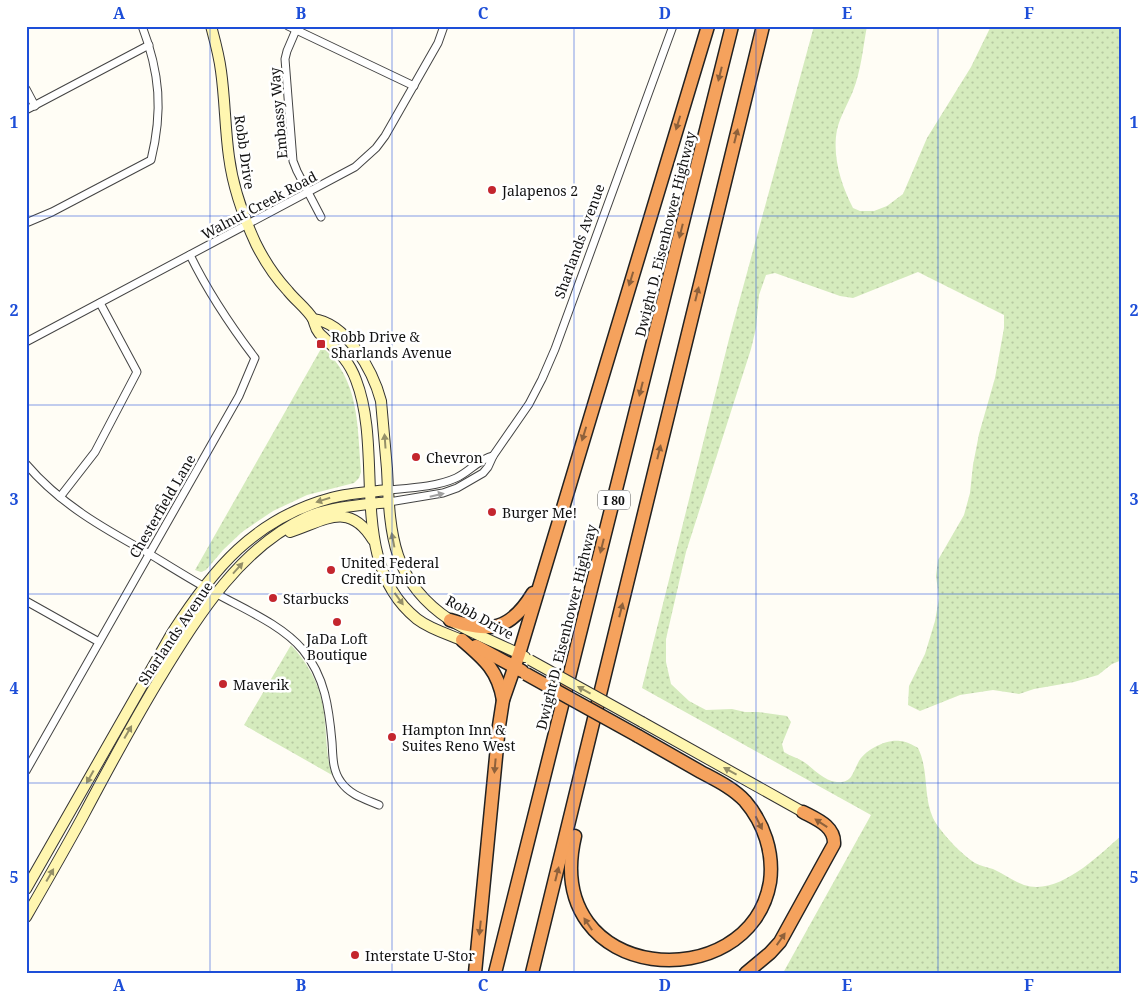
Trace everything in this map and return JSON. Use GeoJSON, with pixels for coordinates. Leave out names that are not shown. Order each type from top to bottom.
{"type":"FeatureCollection","features":[{"type":"Feature","properties":{"kind":"highway"},"geometry":{"type":"LineString","coordinates":[[475,973],[503,700],[515,667],[524,657],[544,570],[708,26]]}},
{"type":"Feature","properties":{"kind":"highway","name":"Dwight D. Eisenhower Highway"},"geometry":{"type":"LineString","coordinates":[[495,973],[732,26]]}},
{"type":"Feature","properties":{"kind":"highway","name":"I 80"},"geometry":{"type":"LineString","coordinates":[[532,973],[763,26]]}},
{"type":"Feature","properties":{"kind":"highway"},"geometry":{"type":"LineString","coordinates":[[450,620],[470,626],[486,628],[509,620],[522,609],[544,570]]}},
{"type":"Feature","properties":{"kind":"highway"},"geometry":{"type":"LineString","coordinates":[[462,640],[515,667],[526,674],[638,736],[728,787],[739,795],[749,807],[757,819],[769,847],[771,861],[768,891],[758,918],[740,942],[728,951],[702,964],[687,967],[658,968],[629,960],[604,944],[594,933],[585,921],[575,897],[570,867],[572,849],[611,683],[609,658]]}},
{"type":"Feature","properties":{"kind":"highway"},"geometry":{"type":"LineString","coordinates":[[462,640],[489,664],[501,688],[503,700]]}},
{"type":"Feature","properties":{"kind":"highway"},"geometry":{"type":"LineString","coordinates":[[746,973],[780,942],[834,844],[833,834],[828,827],[803,812]]}},
{"type":"Feature","properties":{"kind":"main road","name":"Robb Drive"},"geometry":{"type":"LineString","coordinates":[[211,26],[221,70],[233,180],[247,225],[270,268],[313,319],[319,332],[340,351],[350,365],[361,394],[365,413],[374,542],[380,563],[391,589],[406,609],[428,626],[462,640]]}},
{"type":"Feature","properties":{"kind":"main road","name":"Robb Drive"},"geometry":{"type":"LineString","coordinates":[[313,319],[321,320],[345,337],[359,353],[373,376],[381,401],[393,541],[401,567],[422,596],[450,620],[524,657],[803,812]]}},
{"type":"Feature","properties":{"kind":"main road","name":"Sharlands Avenue"},"geometry":{"type":"LineString","coordinates":[[26,889],[159,654],[181,618],[225,561],[245,542],[278,519],[300,508],[332,497],[388,490]]}},
{"type":"Feature","properties":{"kind":"main road","name":"Sharlands Avenue"},"geometry":{"type":"LineString","coordinates":[[26,917],[138,715],[180,646],[216,594],[245,561],[275,537],[299,522],[337,508],[389,502]]}},
{"type":"Feature","properties":{"kind":"main road"},"geometry":{"type":"LineString","coordinates":[[275,537],[328,519],[346,516],[362,524],[374,542]]}},
{"type":"Feature","properties":{"kind":"street"},"geometry":{"type":"LineString","coordinates":[[26,224],[152,160],[159,102],[156,74],[142,26]]}},
{"type":"Feature","properties":{"kind":"street"},"geometry":{"type":"LineString","coordinates":[[288,26],[414,86]]}},
{"type":"Feature","properties":{"kind":"street","name":"Walnut Creek Road"},"geometry":{"type":"LineString","coordinates":[[26,342],[308,193],[343,174],[366,158],[385,136],[438,43],[444,26]]}},
{"type":"Feature","properties":{"kind":"street","name":"Sharlands Avenue"},"geometry":{"type":"LineString","coordinates":[[389,502],[430,496],[457,488],[482,473],[488,467],[493,456],[526,409],[545,371],[673,26]]}},
{"type":"Feature","properties":{"kind":"street","name":"Embassy Way"},"geometry":{"type":"LineString","coordinates":[[296,30],[285,59],[293,160],[296,171],[321,217]]}},
{"type":"Feature","properties":{"kind":"street"},"geometry":{"type":"LineString","coordinates":[[26,110],[149,45]]}},
{"type":"Feature","properties":{"kind":"street"},"geometry":{"type":"LineString","coordinates":[[26,89],[35,106]]}},
{"type":"Feature","properties":{"kind":"street","name":"Chesterfield Lane"},"geometry":{"type":"LineString","coordinates":[[26,771],[239,396],[255,358],[234,331],[190,255]]}},
{"type":"Feature","properties":{"kind":"street"},"geometry":{"type":"LineString","coordinates":[[60,498],[95,452],[137,372],[100,303]]}},
{"type":"Feature","properties":{"kind":"street","name":"Sharlands Avenue"},"geometry":{"type":"LineString","coordinates":[[388,490],[446,482],[464,473],[486,458],[493,456]]}},
{"type":"Feature","properties":{"kind":"street"},"geometry":{"type":"LineString","coordinates":[[26,464],[60,498],[97,525],[287,634],[302,649],[315,667],[327,698],[333,761],[337,777],[349,791],[379,805]]}},
{"type":"Feature","properties":{"kind":"street"},"geometry":{"type":"LineString","coordinates":[[26,601],[99,642]]}},
{"type":"Feature","properties":{"kind":"green space"},"geometry":{"type":"Polygon","coordinates":[[[814,26],[867,26],[856,83],[837,130],[836,150],[841,180],[853,208],[860,211],[874,211],[887,206],[903,194],[927,138],[971,67],[991,26],[1122,26],[1122,660],[1112,664],[1098,675],[1019,694],[993,690],[960,695],[920,711],[908,705],[909,686],[925,654],[935,621],[939,598],[936,576],[938,560],[964,515],[970,493],[979,434],[995,378],[1004,328],[1004,315],[918,272],[853,298],[840,296],[775,273],[766,275],[759,295],[756,328],[751,349],[686,552],[666,639],[666,662],[671,684],[689,701],[706,710],[732,709],[787,716],[791,722],[782,744],[784,752],[802,761],[823,777],[832,781],[842,782],[849,779],[861,758],[876,746],[888,742],[902,741],[918,748],[924,765],[930,810],[941,830],[958,849],[975,863],[993,869],[1024,885],[1037,887],[1051,885],[1064,880],[1090,863],[1122,835],[1122,973],[783,973],[871,815],[642,688],[729,339],[814,26]]]}},
{"type":"Feature","properties":{"kind":"green space"},"geometry":{"type":"Polygon","coordinates":[[[322,347],[344,374],[350,389],[357,420],[361,472],[359,478],[354,483],[307,495],[273,511],[242,532],[206,570],[201,572],[195,570],[322,347]]]}},
{"type":"Feature","properties":{"kind":"green space"},"geometry":{"type":"Polygon","coordinates":[[[291,645],[302,658],[319,689],[332,775],[244,725],[291,645]]]}},
{"type":"Feature","properties":{"kind":"place","name":"Jalapenos 2"},"geometry":{"type":"Point","coordinates":[492,190]}},
{"type":"Feature","properties":{"kind":"place","name":"Robb Drive & Sharlands Avenue"},"geometry":{"type":"Point","coordinates":[321,344]}},
{"type":"Feature","properties":{"kind":"place","name":"Chevron"},"geometry":{"type":"Point","coordinates":[416,457]}},
{"type":"Feature","properties":{"kind":"place","name":"Burger Me!"},"geometry":{"type":"Point","coordinates":[492,512]}},
{"type":"Feature","properties":{"kind":"place","name":"United Federal Credit Union"},"geometry":{"type":"Point","coordinates":[331,570]}},
{"type":"Feature","properties":{"kind":"place","name":"Starbucks"},"geometry":{"type":"Point","coordinates":[273,598]}},
{"type":"Feature","properties":{"kind":"place","name":"JaDa Loft Boutique"},"geometry":{"type":"Point","coordinates":[337,622]}},
{"type":"Feature","properties":{"kind":"place","name":"Maverik"},"geometry":{"type":"Point","coordinates":[223,684]}},
{"type":"Feature","properties":{"kind":"place","name":"Hampton Inn & Suites Reno West"},"geometry":{"type":"Point","coordinates":[392,737]}},
{"type":"Feature","properties":{"kind":"place","name":"Interstate U-Stor"},"geometry":{"type":"Point","coordinates":[355,955]}}]}
